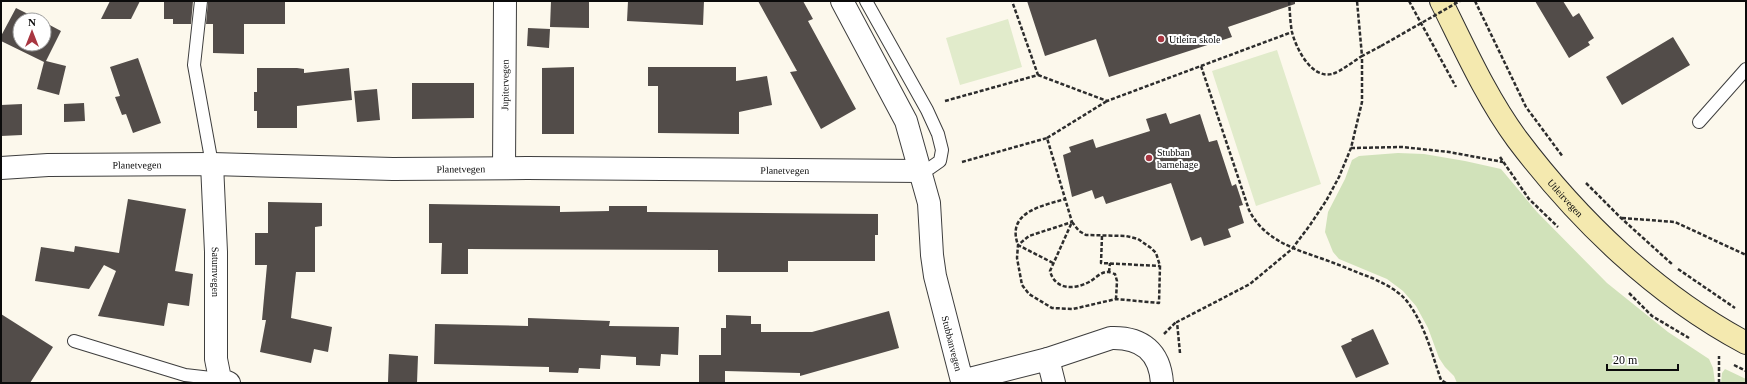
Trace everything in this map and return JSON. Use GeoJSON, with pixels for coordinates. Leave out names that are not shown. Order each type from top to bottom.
{"type":"FeatureCollection","features":[{"type":"Feature","properties":{"kind":"main road","name":"Utleirvegen"},"geometry":{"type":"LineString","coordinates":[[1441,1],[1491,98],[1517,138],[1552,182],[1589,222],[1623,254],[1662,287],[1706,318],[1746,343]]}},
{"type":"Feature","properties":{"kind":"street","name":"Jupitervegen"},"geometry":{"type":"LineString","coordinates":[[504,168],[505,1]]}},
{"type":"Feature","properties":{"kind":"street","name":"Stubbanvegen"},"geometry":{"type":"LineString","coordinates":[[842,1],[906,121],[921,171],[928,203],[935,276],[960,382],[1048,358],[1111,338],[1122,338],[1139,343],[1149,348],[1161,370],[1162,383]]}},
{"type":"Feature","properties":{"kind":"street","name":"Planetvegen"},"geometry":{"type":"LineString","coordinates":[[1,168],[48,165],[212,164],[393,170],[504,168],[921,171]]}},
{"type":"Feature","properties":{"kind":"street","name":"Saturnvegen"},"geometry":{"type":"LineString","coordinates":[[212,164],[216,252],[216,359],[224,381]]}},
{"type":"Feature","properties":{"kind":"street"},"geometry":{"type":"LineString","coordinates":[[1048,358],[1054,383]]}},
{"type":"Feature","properties":{"kind":"lane"},"geometry":{"type":"LineString","coordinates":[[201,1],[194,65],[212,164]]}},
{"type":"Feature","properties":{"kind":"lane"},"geometry":{"type":"LineString","coordinates":[[866,1],[927,110],[938,134],[942,150],[940,161],[930,168],[921,171]]}},
{"type":"Feature","properties":{"kind":"lane"},"geometry":{"type":"LineString","coordinates":[[1699,122],[1746,69]]}},
{"type":"Feature","properties":{"kind":"lane","name":"Saturnvegen"},"geometry":{"type":"LineString","coordinates":[[74,341],[185,375],[224,381]]}},
{"type":"Feature","properties":{"kind":"path"},"geometry":{"type":"LineString","coordinates":[[1012,1],[1038,75]]}},
{"type":"Feature","properties":{"kind":"path"},"geometry":{"type":"LineString","coordinates":[[1289,1],[1292,32],[1300,54],[1314,70],[1332,74],[1460,1]]}},
{"type":"Feature","properties":{"kind":"path"},"geometry":{"type":"LineString","coordinates":[[1180,360],[1177,322],[1250,284],[1292,249],[1326,201],[1339,177],[1351,148],[1362,102],[1362,56],[1357,1]]}},
{"type":"Feature","properties":{"kind":"path"},"geometry":{"type":"LineString","coordinates":[[1475,1],[1526,107],[1567,163]]}},
{"type":"Feature","properties":{"kind":"path"},"geometry":{"type":"LineString","coordinates":[[962,162],[1047,138],[1107,101],[1292,32]]}},
{"type":"Feature","properties":{"kind":"path"},"geometry":{"type":"LineString","coordinates":[[1202,66],[1255,222],[1264,231],[1292,249],[1350,269],[1398,292],[1409,303],[1421,326],[1440,381],[1446,383]]}},
{"type":"Feature","properties":{"kind":"path"},"geometry":{"type":"LineString","coordinates":[[945,102],[1038,75],[1107,101]]}},
{"type":"Feature","properties":{"kind":"path"},"geometry":{"type":"LineString","coordinates":[[1047,138],[1072,222],[1079,231],[1086,235],[1126,236],[1146,243],[1156,253],[1160,266],[1159,303],[1116,299],[1073,309],[1052,308],[1041,303],[1028,294],[1022,285],[1016,258],[1018,245],[1015,238],[1016,228],[1023,215],[1031,210],[1065,199]]}},
{"type":"Feature","properties":{"kind":"path"},"geometry":{"type":"LineString","coordinates":[[1351,148],[1410,148],[1449,152],[1503,162]]}},
{"type":"Feature","properties":{"kind":"path"},"geometry":{"type":"LineString","coordinates":[[1583,180],[1621,218],[1674,266],[1737,309]]}},
{"type":"Feature","properties":{"kind":"path"},"geometry":{"type":"LineString","coordinates":[[1621,218],[1674,222],[1746,255]]}},
{"type":"Feature","properties":{"kind":"path"},"geometry":{"type":"LineString","coordinates":[[1018,245],[1029,236],[1072,222]]}},
{"type":"Feature","properties":{"kind":"path"},"geometry":{"type":"LineString","coordinates":[[1072,222],[1053,263],[1050,271],[1051,278],[1059,286],[1065,287],[1090,282],[1103,273],[1109,272],[1115,274],[1117,281],[1116,299]]}},
{"type":"Feature","properties":{"kind":"path"},"geometry":{"type":"LineString","coordinates":[[1102,236],[1101,263],[1160,266]]}},
{"type":"Feature","properties":{"kind":"path"},"geometry":{"type":"LineString","coordinates":[[1018,245],[1053,263]]}},
{"type":"Feature","properties":{"kind":"path"},"geometry":{"type":"LineString","coordinates":[[1109,272],[1110,263]]}},
{"type":"Feature","properties":{"kind":"path"},"geometry":{"type":"LineString","coordinates":[[1719,383],[1720,356]]}},
{"type":"Feature","properties":{"kind":"green space"},"geometry":{"type":"Polygon","coordinates":[[[1008,19],[1022,67],[960,85],[946,38],[1008,19]]]}},
{"type":"Feature","properties":{"kind":"green space"},"geometry":{"type":"Polygon","coordinates":[[[1277,50],[1321,184],[1256,206],[1212,71],[1277,50]]]}},
{"type":"Feature","properties":{"kind":"green space"},"geometry":{"type":"Polygon","coordinates":[[[1398,153],[1424,154],[1501,169],[1537,212],[1607,283],[1668,332],[1709,359],[1713,368],[1715,383],[1457,383],[1454,376],[1439,358],[1428,328],[1416,306],[1403,291],[1387,279],[1339,259],[1333,252],[1325,232],[1328,212],[1345,179],[1352,160],[1359,156],[1398,153]]]}},
{"type":"Feature","properties":{"kind":"green space"},"geometry":{"type":"Polygon","coordinates":[[[1725,369],[1746,379],[1746,383],[1721,383],[1722,373],[1725,369]]]}},
{"type":"Feature","properties":{"kind":"building"},"geometry":{"type":"Polygon","coordinates":[[[110,1],[140,1],[131,19],[101,19],[110,1]]]}},
{"type":"Feature","properties":{"kind":"building"},"geometry":{"type":"Polygon","coordinates":[[[164,1],[193,1],[191,24],[173,24],[173,19],[164,19],[164,1]]]}},
{"type":"Feature","properties":{"kind":"building"},"geometry":{"type":"Polygon","coordinates":[[[208,1],[285,1],[285,24],[244,24],[244,54],[213,53],[213,24],[206,24],[208,1]]]}},
{"type":"Feature","properties":{"kind":"building"},"geometry":{"type":"Polygon","coordinates":[[[551,1],[589,1],[589,28],[550,27],[551,1]]]}},
{"type":"Feature","properties":{"kind":"building"},"geometry":{"type":"Polygon","coordinates":[[[628,1],[704,1],[703,25],[627,21],[628,1]]]}},
{"type":"Feature","properties":{"kind":"building"},"geometry":{"type":"Polygon","coordinates":[[[758,1],[803,1],[813,19],[808,21],[856,109],[821,129],[790,72],[797,71],[758,1]]]}},
{"type":"Feature","properties":{"kind":"building","name":"Utleira skole"},"geometry":{"type":"Polygon","coordinates":[[[1027,1],[1295,1],[1295,4],[1228,27],[1232,37],[1109,77],[1096,39],[1045,56],[1027,1]]]}},
{"type":"Feature","properties":{"kind":"building"},"geometry":{"type":"Polygon","coordinates":[[[1535,1],[1563,1],[1573,17],[1579,13],[1594,38],[1588,42],[1590,45],[1569,58],[1535,1]]]}},
{"type":"Feature","properties":{"kind":"building"},"geometry":{"type":"Polygon","coordinates":[[[16,8],[24,12],[14,12],[16,8]]]}},
{"type":"Feature","properties":{"kind":"building"},"geometry":{"type":"Polygon","coordinates":[[[12,15],[12,46],[1,41],[1,36],[12,15]]]}},
{"type":"Feature","properties":{"kind":"building"},"geometry":{"type":"Polygon","coordinates":[[[52,26],[61,31],[52,49],[52,26]]]}},
{"type":"Feature","properties":{"kind":"building"},"geometry":{"type":"Polygon","coordinates":[[[528,28],[550,29],[549,48],[527,46],[528,28]]]}},
{"type":"Feature","properties":{"kind":"building"},"geometry":{"type":"Polygon","coordinates":[[[1673,37],[1690,65],[1622,105],[1606,77],[1673,37]]]}},
{"type":"Feature","properties":{"kind":"building"},"geometry":{"type":"Polygon","coordinates":[[[24,52],[50,52],[46,61],[66,66],[59,95],[37,89],[44,62],[24,52]]]}},
{"type":"Feature","properties":{"kind":"building"},"geometry":{"type":"Polygon","coordinates":[[[138,58],[161,123],[133,133],[126,114],[122,115],[115,97],[120,96],[110,67],[138,58]]]}},
{"type":"Feature","properties":{"kind":"building"},"geometry":{"type":"Polygon","coordinates":[[[574,67],[574,134],[542,134],[542,68],[574,67]]]}},
{"type":"Feature","properties":{"kind":"building"},"geometry":{"type":"Polygon","coordinates":[[[648,67],[736,67],[736,81],[767,76],[772,105],[739,112],[739,134],[658,133],[658,86],[648,86],[648,67]]]}},
{"type":"Feature","properties":{"kind":"building"},"geometry":{"type":"Polygon","coordinates":[[[257,68],[297,68],[304,69],[304,73],[349,68],[352,100],[297,106],[297,128],[257,128],[257,111],[254,111],[254,92],[257,92],[257,68]]]}},
{"type":"Feature","properties":{"kind":"building"},"geometry":{"type":"Polygon","coordinates":[[[412,83],[474,83],[474,118],[412,119],[412,83]]]}},
{"type":"Feature","properties":{"kind":"building"},"geometry":{"type":"Polygon","coordinates":[[[377,89],[380,120],[357,122],[354,91],[377,89]]]}},
{"type":"Feature","properties":{"kind":"building"},"geometry":{"type":"Polygon","coordinates":[[[84,103],[85,121],[64,122],[64,104],[84,103]]]}},
{"type":"Feature","properties":{"kind":"building"},"geometry":{"type":"Polygon","coordinates":[[[22,104],[22,135],[1,136],[1,105],[22,104]]]}},
{"type":"Feature","properties":{"kind":"building"},"geometry":{"type":"Polygon","coordinates":[[[1166,113],[1170,124],[1200,114],[1209,142],[1217,140],[1232,186],[1236,184],[1243,205],[1239,206],[1244,223],[1228,229],[1231,237],[1204,246],[1201,237],[1191,241],[1171,183],[1106,204],[1103,196],[1095,199],[1092,190],[1072,197],[1063,155],[1071,152],[1069,147],[1093,139],[1096,148],[1150,131],[1146,119],[1166,113]]]}},
{"type":"Feature","properties":{"kind":"building"},"geometry":{"type":"Polygon","coordinates":[[[128,199],[186,209],[175,271],[193,274],[189,306],[168,303],[164,326],[98,316],[116,271],[104,265],[89,289],[35,281],[41,247],[74,252],[75,246],[119,253],[128,199]]]}},
{"type":"Feature","properties":{"kind":"building"},"geometry":{"type":"Polygon","coordinates":[[[268,202],[322,203],[322,226],[315,227],[315,272],[296,272],[291,318],[332,327],[328,352],[314,349],[311,363],[260,352],[266,320],[262,320],[267,265],[255,265],[255,233],[268,233],[268,202]]]}},
{"type":"Feature","properties":{"kind":"building"},"geometry":{"type":"Polygon","coordinates":[[[429,204],[560,206],[560,212],[609,211],[609,206],[647,206],[647,212],[878,214],[878,235],[875,235],[875,261],[788,261],[788,272],[718,272],[718,250],[468,249],[468,274],[441,274],[442,243],[429,243],[429,204]]]}},
{"type":"Feature","properties":{"kind":"building"},"geometry":{"type":"Polygon","coordinates":[[[889,311],[899,348],[800,376],[800,373],[725,371],[725,383],[699,383],[699,355],[721,355],[721,328],[726,328],[726,315],[751,316],[751,324],[761,324],[761,332],[812,332],[889,311]]]}},
{"type":"Feature","properties":{"kind":"building"},"geometry":{"type":"Polygon","coordinates":[[[1,314],[53,347],[30,383],[1,383],[1,314]]]}},
{"type":"Feature","properties":{"kind":"building"},"geometry":{"type":"Polygon","coordinates":[[[528,318],[610,321],[609,326],[679,327],[678,355],[661,354],[660,366],[636,365],[636,357],[601,355],[600,369],[579,368],[578,373],[549,372],[549,367],[434,364],[435,324],[528,326],[528,318]]]}},
{"type":"Feature","properties":{"kind":"building"},"geometry":{"type":"Polygon","coordinates":[[[1373,329],[1389,364],[1356,378],[1341,346],[1352,341],[1351,339],[1373,329]]]}},
{"type":"Feature","properties":{"kind":"building"},"geometry":{"type":"Polygon","coordinates":[[[389,354],[418,356],[417,383],[388,382],[389,354]]]}},
{"type":"Feature","properties":{"kind":"place","name":"Utleira skole"},"geometry":{"type":"Point","coordinates":[1161,39]}},
{"type":"Feature","properties":{"kind":"place","name":"Stubban barnehage"},"geometry":{"type":"Point","coordinates":[1149,158]}}]}
